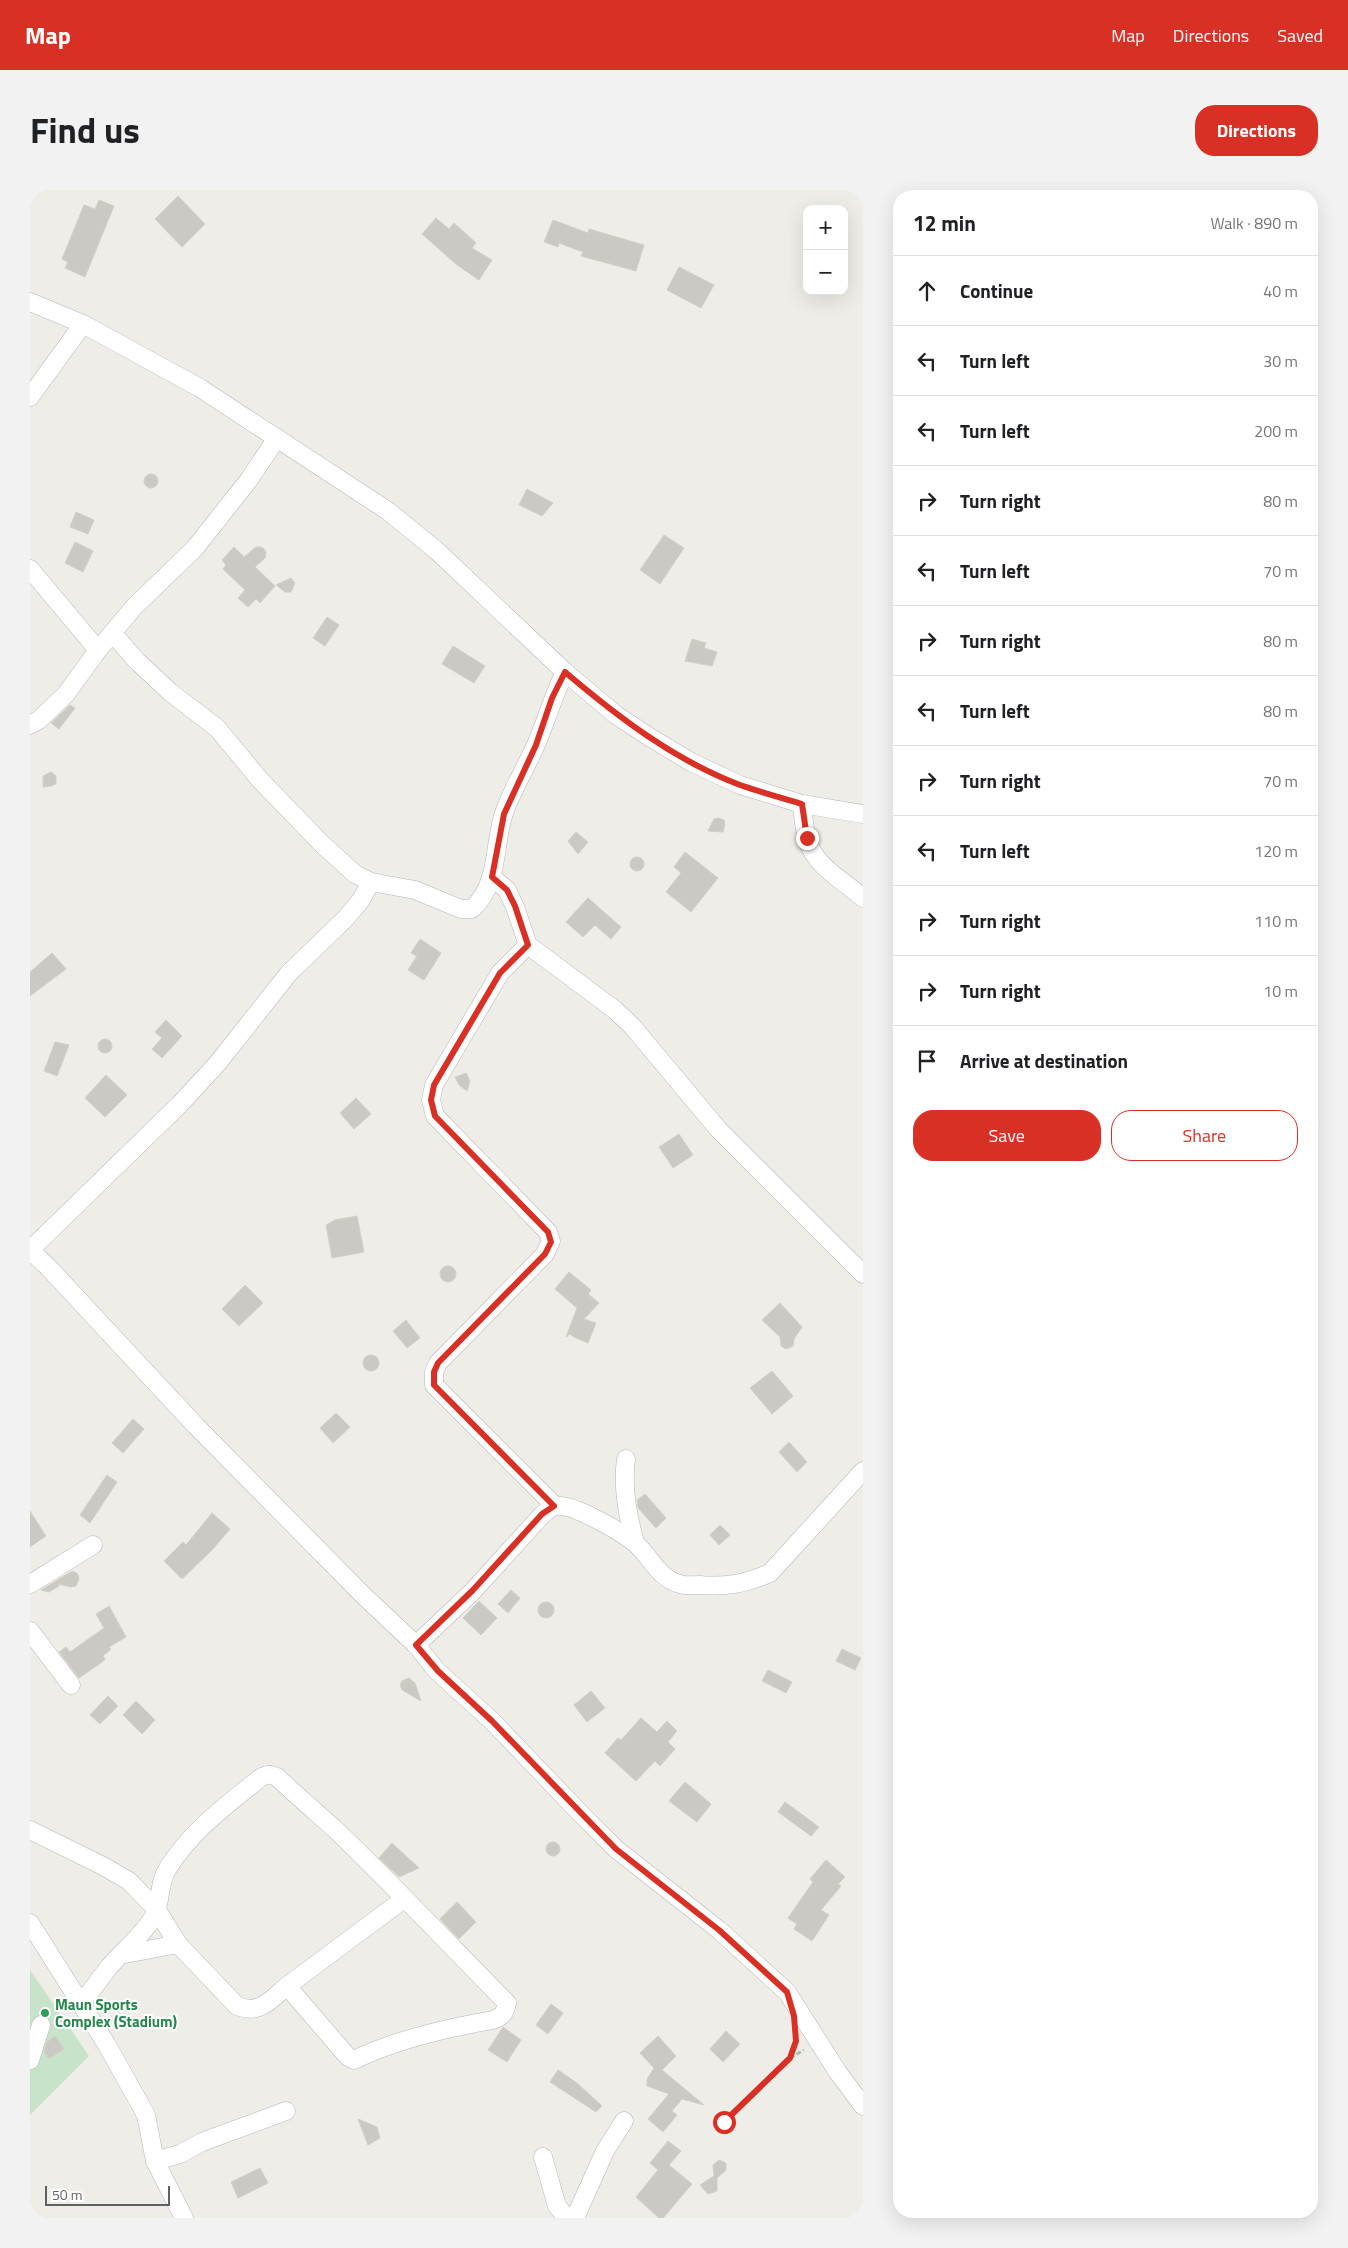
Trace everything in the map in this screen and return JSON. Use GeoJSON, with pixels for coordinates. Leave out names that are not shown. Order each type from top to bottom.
{"type":"FeatureCollection","features":[{"type":"Feature","properties":{"kind":"street"},"geometry":{"type":"LineString","coordinates":[[30,302],[83,324],[200,388],[395,516],[437,551],[565,672],[616,715],[691,762],[740,785],[802,804],[863,814]]}},
{"type":"Feature","properties":{"kind":"street"},"geometry":{"type":"LineString","coordinates":[[30,397],[83,324]]}},
{"type":"Feature","properties":{"kind":"street"},"geometry":{"type":"LineString","coordinates":[[30,725],[39,720],[66,694],[98,650],[134,608],[195,548],[248,481],[277,438]]}},
{"type":"Feature","properties":{"kind":"street"},"geometry":{"type":"LineString","coordinates":[[30,569],[98,650]]}},
{"type":"Feature","properties":{"kind":"street"},"geometry":{"type":"LineString","coordinates":[[113,634],[136,661],[170,692],[226,737],[260,780],[322,844],[355,874],[371,882],[415,890],[461,909],[472,909],[480,902],[492,877],[504,814],[536,745],[552,698],[565,672]]}},
{"type":"Feature","properties":{"kind":"street"},"geometry":{"type":"LineString","coordinates":[[802,804],[807,838],[814,855],[829,871],[863,898]]}},
{"type":"Feature","properties":{"kind":"street"},"geometry":{"type":"LineString","coordinates":[[492,877],[507,890],[515,906],[528,945],[615,1010],[632,1026],[718,1129],[863,1274]]}},
{"type":"Feature","properties":{"kind":"street"},"geometry":{"type":"LineString","coordinates":[[371,882],[362,900],[290,973],[217,1064],[180,1104],[44,1239],[30,1250],[196,1426],[363,1595],[416,1645],[438,1671],[492,1721],[616,1849],[696,1912],[775,1979],[787,1992],[837,2071],[863,2106]]}},
{"type":"Feature","properties":{"kind":"street"},"geometry":{"type":"LineString","coordinates":[[528,945],[500,973],[434,1085],[431,1100],[435,1116],[548,1232],[551,1242],[545,1254],[438,1363],[434,1372],[434,1385],[554,1506]]}},
{"type":"Feature","properties":{"kind":"street"},"geometry":{"type":"LineString","coordinates":[[626,1460],[624,1476],[628,1513],[635,1544]]}},
{"type":"Feature","properties":{"kind":"street"},"geometry":{"type":"LineString","coordinates":[[416,1645],[473,1590],[542,1514],[554,1506],[569,1507],[591,1517],[635,1544],[668,1578],[680,1584],[724,1587],[750,1582],[770,1573],[863,1471]]}},
{"type":"Feature","properties":{"kind":"street"},"geometry":{"type":"LineString","coordinates":[[30,1584],[93,1545]]}},
{"type":"Feature","properties":{"kind":"street"},"geometry":{"type":"LineString","coordinates":[[30,1631],[71,1685]]}},
{"type":"Feature","properties":{"kind":"street"},"geometry":{"type":"LineString","coordinates":[[81,2004],[109,1966],[135,1940],[157,1910],[159,1889],[166,1870],[186,1842],[203,1825],[266,1774],[277,1777],[337,1832],[506,2003],[505,2012],[502,2017],[431,2033],[386,2047],[354,2060],[348,2057],[286,1986]]}},
{"type":"Feature","properties":{"kind":"street"},"geometry":{"type":"LineString","coordinates":[[30,1830],[124,1879],[144,1895],[157,1910],[178,1944],[237,2006],[247,2010],[258,2009],[286,1986],[404,1899]]}},
{"type":"Feature","properties":{"kind":"street"},"geometry":{"type":"LineString","coordinates":[[30,1923],[107,2045],[146,2116],[155,2161],[184,2218]]}},
{"type":"Feature","properties":{"kind":"street"},"geometry":{"type":"LineString","coordinates":[[120,1955],[178,1944]]}},
{"type":"Feature","properties":{"kind":"street"},"geometry":{"type":"LineString","coordinates":[[30,2060],[41,2025]]}},
{"type":"Feature","properties":{"kind":"street"},"geometry":{"type":"LineString","coordinates":[[155,2161],[180,2154],[202,2142],[286,2111]]}},
{"type":"Feature","properties":{"kind":"street"},"geometry":{"type":"LineString","coordinates":[[575,2218],[605,2151],[624,2121]]}},
{"type":"Feature","properties":{"kind":"street"},"geometry":{"type":"LineString","coordinates":[[543,2158],[557,2206],[568,2218]]}},
{"type":"Feature","properties":{"kind":"path"},"geometry":{"type":"LineString","coordinates":[[724,2122],[790,2058],[796,2041],[796,2035]]}},
{"type":"Feature","properties":{"kind":"green space","name":"Maun Sports Complex (Stadium)"},"geometry":{"type":"Polygon","coordinates":[[[30,1970],[89,2056],[30,2115],[30,1970]]]}},
{"type":"Feature","properties":{"kind":"building"},"geometry":{"type":"Polygon","coordinates":[[[178,196],[205,224],[182,247],[155,219],[178,196]]]}},
{"type":"Feature","properties":{"kind":"building"},"geometry":{"type":"Polygon","coordinates":[[[99,200],[114,206],[85,277],[65,268],[68,262],[62,259],[84,205],[95,209],[99,200]]]}},
{"type":"Feature","properties":{"kind":"building"},"geometry":{"type":"Polygon","coordinates":[[[436,218],[449,229],[454,223],[476,243],[472,248],[492,260],[479,280],[457,265],[422,234],[436,218]]]}},
{"type":"Feature","properties":{"kind":"building"},"geometry":{"type":"Polygon","coordinates":[[[553,220],[588,233],[589,229],[644,245],[636,271],[581,256],[583,252],[559,243],[558,247],[544,242],[553,220]]]}},
{"type":"Feature","properties":{"kind":"building"},"geometry":{"type":"Polygon","coordinates":[[[679,267],[714,285],[701,308],[667,290],[679,267]]]}},
{"type":"Feature","properties":{"kind":"building"},"geometry":{"type":"Polygon","coordinates":[[[148,474],[154,474],[158,481],[154,488],[148,488],[144,484],[144,478],[148,474]]]}},
{"type":"Feature","properties":{"kind":"building"},"geometry":{"type":"Polygon","coordinates":[[[527,489],[553,503],[542,516],[519,505],[527,489]]]}},
{"type":"Feature","properties":{"kind":"building"},"geometry":{"type":"Polygon","coordinates":[[[76,512],[94,520],[88,534],[70,527],[76,512]]]}},
{"type":"Feature","properties":{"kind":"building"},"geometry":{"type":"Polygon","coordinates":[[[664,535],[684,548],[660,584],[640,570],[664,535]]]}},
{"type":"Feature","properties":{"kind":"building"},"geometry":{"type":"Polygon","coordinates":[[[75,542],[93,551],[83,572],[65,563],[75,542]]]}},
{"type":"Feature","properties":{"kind":"building"},"geometry":{"type":"Polygon","coordinates":[[[234,547],[244,557],[256,547],[261,547],[266,552],[265,558],[255,567],[275,586],[260,603],[256,599],[248,607],[238,598],[245,590],[223,569],[226,565],[222,560],[234,547]]]}},
{"type":"Feature","properties":{"kind":"building"},"geometry":{"type":"Polygon","coordinates":[[[291,578],[295,583],[291,592],[285,592],[276,585],[291,578]]]}},
{"type":"Feature","properties":{"kind":"building"},"geometry":{"type":"Polygon","coordinates":[[[327,617],[339,625],[325,646],[313,638],[327,617]]]}},
{"type":"Feature","properties":{"kind":"building"},"geometry":{"type":"Polygon","coordinates":[[[692,639],[706,643],[704,648],[717,652],[712,666],[685,661],[692,639]]]}},
{"type":"Feature","properties":{"kind":"building"},"geometry":{"type":"Polygon","coordinates":[[[453,646],[485,666],[474,683],[442,664],[453,646]]]}},
{"type":"Feature","properties":{"kind":"building"},"geometry":{"type":"Polygon","coordinates":[[[70,705],[75,708],[59,729],[51,723],[70,705]]]}},
{"type":"Feature","properties":{"kind":"building"},"geometry":{"type":"Polygon","coordinates":[[[51,772],[56,776],[56,784],[43,787],[43,776],[51,772]]]}},
{"type":"Feature","properties":{"kind":"building"},"geometry":{"type":"Polygon","coordinates":[[[714,819],[724,820],[723,832],[708,831],[714,819]]]}},
{"type":"Feature","properties":{"kind":"building"},"geometry":{"type":"Polygon","coordinates":[[[576,832],[588,842],[578,854],[568,841],[576,832]]]}},
{"type":"Feature","properties":{"kind":"building"},"geometry":{"type":"Polygon","coordinates":[[[685,852],[718,878],[691,912],[666,892],[681,873],[674,867],[685,852]]]}},
{"type":"Feature","properties":{"kind":"building"},"geometry":{"type":"Polygon","coordinates":[[[634,857],[640,857],[644,864],[640,871],[634,871],[630,867],[630,861],[634,857]]]}},
{"type":"Feature","properties":{"kind":"building"},"geometry":{"type":"Polygon","coordinates":[[[588,898],[621,927],[611,939],[595,925],[583,937],[566,922],[588,898]]]}},
{"type":"Feature","properties":{"kind":"building"},"geometry":{"type":"Polygon","coordinates":[[[420,939],[441,953],[424,980],[408,970],[417,956],[411,953],[420,939]]]}},
{"type":"Feature","properties":{"kind":"building"},"geometry":{"type":"Polygon","coordinates":[[[52,953],[66,969],[30,996],[30,972],[52,953]]]}},
{"type":"Feature","properties":{"kind":"building"},"geometry":{"type":"Polygon","coordinates":[[[166,1020],[182,1036],[162,1058],[152,1049],[162,1038],[155,1032],[166,1020]]]}},
{"type":"Feature","properties":{"kind":"building"},"geometry":{"type":"Polygon","coordinates":[[[105,1039],[110,1041],[112,1046],[110,1051],[105,1053],[100,1051],[98,1046],[100,1041],[105,1039]]]}},
{"type":"Feature","properties":{"kind":"building"},"geometry":{"type":"Polygon","coordinates":[[[55,1042],[69,1045],[57,1076],[44,1071],[55,1042]]]}},
{"type":"Feature","properties":{"kind":"building"},"geometry":{"type":"Polygon","coordinates":[[[466,1073],[470,1081],[467,1091],[459,1085],[455,1077],[466,1073]]]}},
{"type":"Feature","properties":{"kind":"building"},"geometry":{"type":"Polygon","coordinates":[[[106,1075],[127,1095],[105,1117],[85,1098],[106,1075]]]}},
{"type":"Feature","properties":{"kind":"building"},"geometry":{"type":"Polygon","coordinates":[[[356,1098],[371,1114],[354,1129],[340,1113],[356,1098]]]}},
{"type":"Feature","properties":{"kind":"building"},"geometry":{"type":"Polygon","coordinates":[[[679,1134],[693,1155],[673,1168],[659,1147],[679,1134]]]}},
{"type":"Feature","properties":{"kind":"building"},"geometry":{"type":"Polygon","coordinates":[[[357,1216],[364,1252],[332,1258],[326,1225],[335,1220],[357,1216]]]}},
{"type":"Feature","properties":{"kind":"building"},"geometry":{"type":"Polygon","coordinates":[[[445,1266],[451,1266],[456,1271],[454,1280],[445,1282],[440,1277],[440,1271],[445,1266]]]}},
{"type":"Feature","properties":{"kind":"building"},"geometry":{"type":"Polygon","coordinates":[[[569,1272],[591,1290],[588,1294],[599,1303],[584,1319],[596,1323],[588,1343],[570,1334],[566,1337],[577,1308],[555,1289],[569,1272]]]}},
{"type":"Feature","properties":{"kind":"building"},"geometry":{"type":"Polygon","coordinates":[[[245,1285],[263,1303],[239,1326],[222,1309],[245,1285]]]}},
{"type":"Feature","properties":{"kind":"building"},"geometry":{"type":"Polygon","coordinates":[[[780,1303],[802,1327],[794,1339],[793,1346],[786,1349],[781,1346],[780,1337],[762,1320],[780,1303]]]}},
{"type":"Feature","properties":{"kind":"building"},"geometry":{"type":"Polygon","coordinates":[[[406,1320],[420,1338],[407,1348],[393,1331],[406,1320]]]}},
{"type":"Feature","properties":{"kind":"building"},"geometry":{"type":"Polygon","coordinates":[[[371,1355],[379,1363],[371,1371],[363,1363],[371,1355]]]}},
{"type":"Feature","properties":{"kind":"building"},"geometry":{"type":"Polygon","coordinates":[[[772,1371],[793,1396],[772,1414],[750,1388],[772,1371]]]}},
{"type":"Feature","properties":{"kind":"building"},"geometry":{"type":"Polygon","coordinates":[[[336,1413],[350,1427],[333,1443],[320,1428],[336,1413]]]}},
{"type":"Feature","properties":{"kind":"building"},"geometry":{"type":"Polygon","coordinates":[[[133,1419],[144,1429],[123,1453],[112,1443],[133,1419]]]}},
{"type":"Feature","properties":{"kind":"building"},"geometry":{"type":"Polygon","coordinates":[[[789,1442],[807,1462],[797,1472],[779,1452],[789,1442]]]}},
{"type":"Feature","properties":{"kind":"building"},"geometry":{"type":"Polygon","coordinates":[[[107,1475],[117,1482],[90,1523],[80,1515],[107,1475]]]}},
{"type":"Feature","properties":{"kind":"building"},"geometry":{"type":"Polygon","coordinates":[[[645,1494],[666,1518],[656,1528],[638,1508],[637,1500],[645,1494]]]}},
{"type":"Feature","properties":{"kind":"building"},"geometry":{"type":"Polygon","coordinates":[[[30,1511],[46,1536],[30,1547],[30,1511]]]}},
{"type":"Feature","properties":{"kind":"building"},"geometry":{"type":"Polygon","coordinates":[[[212,1513],[230,1529],[213,1549],[182,1579],[164,1561],[183,1542],[186,1545],[212,1513]]]}},
{"type":"Feature","properties":{"kind":"building"},"geometry":{"type":"Polygon","coordinates":[[[720,1525],[730,1535],[719,1545],[710,1535],[720,1525]]]}},
{"type":"Feature","properties":{"kind":"building"},"geometry":{"type":"Polygon","coordinates":[[[72,1571],[77,1573],[79,1578],[76,1586],[71,1587],[58,1584],[59,1586],[49,1592],[41,1590],[72,1571]]]}},
{"type":"Feature","properties":{"kind":"building"},"geometry":{"type":"Polygon","coordinates":[[[511,1590],[520,1598],[508,1613],[498,1604],[511,1590]]]}},
{"type":"Feature","properties":{"kind":"building"},"geometry":{"type":"Polygon","coordinates":[[[479,1601],[497,1618],[481,1635],[463,1618],[479,1601]]]}},
{"type":"Feature","properties":{"kind":"building"},"geometry":{"type":"Polygon","coordinates":[[[546,1602],[552,1604],[554,1610],[552,1616],[546,1618],[540,1616],[538,1610],[540,1604],[546,1602]]]}},
{"type":"Feature","properties":{"kind":"building"},"geometry":{"type":"Polygon","coordinates":[[[109,1606],[126,1637],[109,1647],[111,1649],[103,1656],[105,1660],[79,1678],[59,1652],[66,1647],[70,1652],[104,1628],[96,1614],[109,1606]]]}},
{"type":"Feature","properties":{"kind":"building"},"geometry":{"type":"Polygon","coordinates":[[[842,1649],[861,1658],[855,1670],[836,1661],[842,1649]]]}},
{"type":"Feature","properties":{"kind":"building"},"geometry":{"type":"Polygon","coordinates":[[[768,1670],[792,1682],[786,1693],[762,1681],[768,1670]]]}},
{"type":"Feature","properties":{"kind":"building"},"geometry":{"type":"Polygon","coordinates":[[[409,1678],[415,1683],[421,1701],[402,1690],[400,1685],[402,1681],[409,1678]]]}},
{"type":"Feature","properties":{"kind":"building"},"geometry":{"type":"Polygon","coordinates":[[[591,1691],[605,1708],[587,1722],[574,1705],[591,1691]]]}},
{"type":"Feature","properties":{"kind":"building"},"geometry":{"type":"Polygon","coordinates":[[[108,1696],[118,1706],[100,1724],[90,1715],[108,1696]]]}},
{"type":"Feature","properties":{"kind":"building"},"geometry":{"type":"Polygon","coordinates":[[[136,1701],[155,1720],[142,1734],[123,1715],[136,1701]]]}},
{"type":"Feature","properties":{"kind":"building"},"geometry":{"type":"Polygon","coordinates":[[[641,1718],[657,1732],[667,1721],[677,1731],[668,1742],[675,1749],[660,1766],[655,1761],[636,1781],[605,1753],[618,1738],[621,1740],[641,1718]]]}},
{"type":"Feature","properties":{"kind":"building"},"geometry":{"type":"Polygon","coordinates":[[[685,1782],[711,1804],[697,1822],[669,1801],[685,1782]]]}},
{"type":"Feature","properties":{"kind":"building"},"geometry":{"type":"Polygon","coordinates":[[[785,1802],[819,1827],[811,1836],[778,1812],[785,1802]]]}},
{"type":"Feature","properties":{"kind":"building"},"geometry":{"type":"Polygon","coordinates":[[[553,1842],[558,1844],[560,1849],[558,1854],[553,1856],[548,1854],[546,1849],[548,1844],[553,1842]]]}},
{"type":"Feature","properties":{"kind":"building"},"geometry":{"type":"Polygon","coordinates":[[[392,1843],[419,1868],[399,1877],[379,1858],[392,1843]]]}},
{"type":"Feature","properties":{"kind":"building"},"geometry":{"type":"Polygon","coordinates":[[[826,1860],[845,1877],[838,1884],[841,1886],[821,1910],[829,1915],[812,1941],[794,1929],[797,1924],[788,1918],[813,1882],[810,1879],[826,1860]]]}},
{"type":"Feature","properties":{"kind":"building"},"geometry":{"type":"Polygon","coordinates":[[[457,1902],[476,1922],[459,1939],[440,1919],[457,1902]]]}},
{"type":"Feature","properties":{"kind":"building"},"geometry":{"type":"Polygon","coordinates":[[[551,2004],[563,2013],[548,2034],[536,2025],[551,2004]]]}},
{"type":"Feature","properties":{"kind":"building"},"geometry":{"type":"Polygon","coordinates":[[[503,2027],[521,2040],[507,2062],[488,2050],[503,2027]]]}},
{"type":"Feature","properties":{"kind":"building"},"geometry":{"type":"Polygon","coordinates":[[[726,2031],[740,2044],[723,2062],[710,2049],[726,2031]]]}},
{"type":"Feature","properties":{"kind":"building"},"geometry":{"type":"Polygon","coordinates":[[[55,2036],[64,2049],[49,2059],[44,2051],[47,2042],[55,2036]]]}},
{"type":"Feature","properties":{"kind":"building"},"geometry":{"type":"Polygon","coordinates":[[[658,2036],[676,2056],[662,2070],[704,2105],[682,2099],[672,2111],[677,2115],[663,2132],[648,2119],[669,2094],[647,2086],[647,2079],[654,2068],[640,2053],[658,2036]]]}},
{"type":"Feature","properties":{"kind":"building"},"geometry":{"type":"Polygon","coordinates":[[[558,2070],[577,2083],[602,2106],[596,2112],[550,2082],[558,2070]]]}},
{"type":"Feature","properties":{"kind":"building"},"geometry":{"type":"Polygon","coordinates":[[[358,2119],[377,2127],[380,2138],[368,2145],[358,2119]]]}},
{"type":"Feature","properties":{"kind":"building"},"geometry":{"type":"Polygon","coordinates":[[[668,2141],[681,2151],[669,2165],[692,2184],[663,2218],[659,2218],[636,2197],[658,2170],[650,2163],[668,2141]]]}},
{"type":"Feature","properties":{"kind":"building"},"geometry":{"type":"Polygon","coordinates":[[[719,2160],[726,2163],[726,2170],[717,2178],[717,2191],[708,2194],[700,2185],[714,2176],[713,2165],[719,2160]]]}},
{"type":"Feature","properties":{"kind":"building"},"geometry":{"type":"Polygon","coordinates":[[[260,2168],[268,2183],[238,2198],[231,2182],[260,2168]]]}},
{"type":"Feature","properties":{"kind":"place","name":"Maun Sports Complex (Stadium)"},"geometry":{"type":"Point","coordinates":[45,2013]}},
{"type":"Feature","properties":{"kind":"route"},"geometry":{"type":"LineString","coordinates":[[724,2122],[790,2058],[796,2041],[794,2016],[787,1992],[775,1979],[719,1930],[616,1849],[492,1721],[438,1671],[416,1645],[473,1590],[542,1514],[554,1506],[434,1385],[434,1372],[438,1363],[545,1254],[551,1242],[548,1232],[435,1116],[431,1100],[434,1085],[500,973],[528,945],[515,906],[507,890],[492,877],[504,814],[536,745],[552,698],[565,672],[616,715],[691,762],[740,785],[802,804],[807,838]]}}]}
